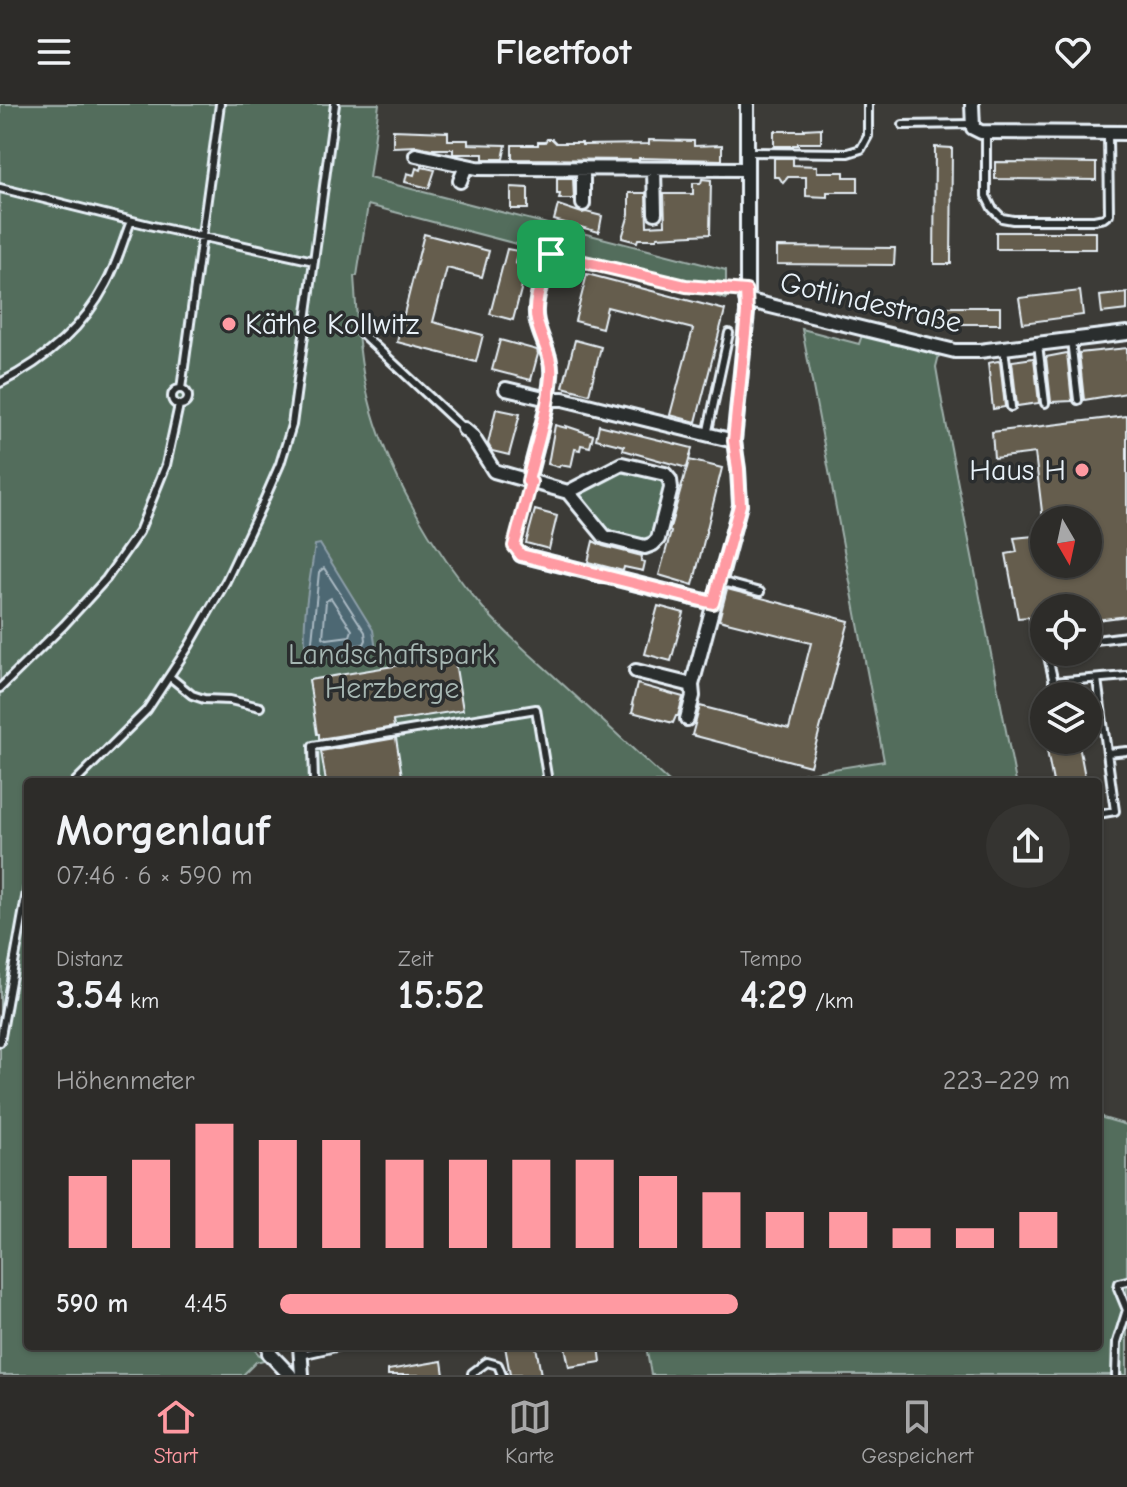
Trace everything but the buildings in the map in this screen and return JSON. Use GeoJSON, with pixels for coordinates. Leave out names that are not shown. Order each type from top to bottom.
{"type":"FeatureCollection","features":[{"type":"Feature","properties":{"kind":"street"},"geometry":{"type":"LineString","coordinates":[[687,719],[693,696],[692,685],[740,505],[734,441],[747,313],[747,104]]}},
{"type":"Feature","properties":{"kind":"street"},"geometry":{"type":"LineString","coordinates":[[972,104],[978,129],[1127,133]]}},
{"type":"Feature","properties":{"kind":"street"},"geometry":{"type":"LineString","coordinates":[[416,155],[477,168],[746,169]]}},
{"type":"Feature","properties":{"kind":"street"},"geometry":{"type":"LineString","coordinates":[[460,181],[466,166]]}},
{"type":"Feature","properties":{"kind":"street"},"geometry":{"type":"LineString","coordinates":[[583,168],[583,204]]}},
{"type":"Feature","properties":{"kind":"street"},"geometry":{"type":"LineString","coordinates":[[654,169],[655,213]]}},
{"type":"Feature","properties":{"kind":"street"},"geometry":{"type":"LineString","coordinates":[[529,481],[552,373],[536,311],[549,254]]}},
{"type":"Feature","properties":{"kind":"street","name":"Gotlindestraße"},"geometry":{"type":"LineString","coordinates":[[746,296],[955,351],[1127,333]]}},
{"type":"Feature","properties":{"kind":"street"},"geometry":{"type":"LineString","coordinates":[[506,389],[548,399],[563,399],[734,441]]}},
{"type":"Feature","properties":{"kind":"street"},"geometry":{"type":"LineString","coordinates":[[464,429],[472,436],[494,471],[568,492],[605,537],[645,547],[653,544],[658,539],[671,488],[665,474],[622,464],[568,492]]}},
{"type":"Feature","properties":{"kind":"street"},"geometry":{"type":"LineString","coordinates":[[521,555],[713,603]]}},
{"type":"Feature","properties":{"kind":"street"},"geometry":{"type":"LineString","coordinates":[[636,671],[692,685]]}},
{"type":"Feature","properties":{"kind":"street"},"geometry":{"type":"LineString","coordinates":[[270,1350],[273,1359],[290,1375]]}},
{"type":"Feature","properties":{"kind":"street"},"geometry":{"type":"LineString","coordinates":[[300,1350],[302,1375]]}},
{"type":"Feature","properties":{"kind":"lane"},"geometry":{"type":"LineString","coordinates":[[0,688],[106,579],[139,532],[166,465],[179,405],[172,398],[181,389],[220,104]]}},
{"type":"Feature","properties":{"kind":"lane"},"geometry":{"type":"LineString","coordinates":[[79,778],[147,710],[170,677],[226,581],[280,464],[292,425],[335,104]]}},
{"type":"Feature","properties":{"kind":"lane"},"geometry":{"type":"LineString","coordinates":[[746,152],[848,153],[861,149],[868,136],[868,104]]}},
{"type":"Feature","properties":{"kind":"lane"},"geometry":{"type":"LineString","coordinates":[[903,125],[978,129],[986,196],[992,208],[1002,218],[1033,220],[1094,220],[1109,214],[1108,133]]}},
{"type":"Feature","properties":{"kind":"lane"},"geometry":{"type":"LineString","coordinates":[[0,188],[131,221],[314,261]]}},
{"type":"Feature","properties":{"kind":"lane"},"geometry":{"type":"LineString","coordinates":[[0,383],[47,354],[74,331],[106,284],[131,221]]}},
{"type":"Feature","properties":{"kind":"lane"},"geometry":{"type":"LineString","coordinates":[[550,239],[549,254],[686,286],[746,296]]}},
{"type":"Feature","properties":{"kind":"lane"},"geometry":{"type":"LineString","coordinates":[[358,330],[464,429]]}},
{"type":"Feature","properties":{"kind":"lane"},"geometry":{"type":"LineString","coordinates":[[707,436],[729,333]]}},
{"type":"Feature","properties":{"kind":"lane"},"geometry":{"type":"LineString","coordinates":[[1071,340],[1078,400]]}},
{"type":"Feature","properties":{"kind":"lane"},"geometry":{"type":"LineString","coordinates":[[1038,344],[1045,403]]}},
{"type":"Feature","properties":{"kind":"lane"},"geometry":{"type":"LineString","coordinates":[[1004,348],[1011,407]]}},
{"type":"Feature","properties":{"kind":"lane"},"geometry":{"type":"LineString","coordinates":[[521,555],[514,546],[529,481]]}},
{"type":"Feature","properties":{"kind":"lane"},"geometry":{"type":"LineString","coordinates":[[719,581],[760,592]]}},
{"type":"Feature","properties":{"kind":"lane"},"geometry":{"type":"LineString","coordinates":[[1102,639],[1127,636]]}},
{"type":"Feature","properties":{"kind":"lane"},"geometry":{"type":"LineString","coordinates":[[1050,666],[1053,682],[1127,676]]}},
{"type":"Feature","properties":{"kind":"lane"},"geometry":{"type":"LineString","coordinates":[[170,677],[192,695],[260,707]]}},
{"type":"Feature","properties":{"kind":"lane"},"geometry":{"type":"LineString","coordinates":[[1097,679],[1115,811]]}},
{"type":"Feature","properties":{"kind":"lane"},"geometry":{"type":"LineString","coordinates":[[314,778],[313,746],[536,709],[547,778]]}},
{"type":"Feature","properties":{"kind":"lane"},"geometry":{"type":"LineString","coordinates":[[1107,753],[1127,751]]}},
{"type":"Feature","properties":{"kind":"lane"},"geometry":{"type":"LineString","coordinates":[[1102,813],[1127,809]]}},
{"type":"Feature","properties":{"kind":"lane"},"geometry":{"type":"LineString","coordinates":[[0,1042],[24,908]]}},
{"type":"Feature","properties":{"kind":"lane"},"geometry":{"type":"LineString","coordinates":[[1116,1375],[1117,1342],[1127,1310],[1118,1288],[1119,1283],[1127,1281]]}},
{"type":"Feature","properties":{"kind":"lane"},"geometry":{"type":"LineString","coordinates":[[472,1375],[487,1362],[498,1365],[502,1375]]}},
{"type":"Feature","properties":{"kind":"green space","name":"Landschaftspark Herzberge"},"geometry":{"type":"Polygon","coordinates":[[[0,104],[379,104],[369,178],[726,270],[726,299],[368,205],[357,276],[354,276],[362,366],[376,424],[399,481],[429,535],[492,618],[665,778],[24,778],[24,1350],[255,1350],[264,1360],[256,1362],[243,1375],[0,1375],[0,104]]]}},
{"type":"Feature","properties":{"kind":"green space"},"geometry":{"type":"Polygon","coordinates":[[[802,329],[859,344],[862,335],[939,355],[936,367],[942,402],[1015,778],[777,778],[884,761],[802,329]]]}},
{"type":"Feature","properties":{"kind":"green space"},"geometry":{"type":"Polygon","coordinates":[[[620,468],[661,476],[668,484],[652,539],[644,542],[608,532],[579,499],[582,488],[620,468]]]}},
{"type":"Feature","properties":{"kind":"green space"},"geometry":{"type":"Polygon","coordinates":[[[1102,1117],[1127,1125],[1127,1375],[651,1375],[647,1350],[1102,1350],[1102,1117]]]}},
{"type":"Feature","properties":{"kind":"water"},"geometry":{"type":"Polygon","coordinates":[[[320,544],[373,630],[376,650],[307,660],[306,602],[315,545],[320,544]]]}},
{"type":"Feature","properties":{"kind":"place","name":"Käthe Kollwitz"},"geometry":{"type":"Point","coordinates":[229,324]}},
{"type":"Feature","properties":{"kind":"place","name":"Haus H"},"geometry":{"type":"Point","coordinates":[1082,470]}},
{"type":"Feature","properties":{"kind":"route"},"geometry":{"type":"LineString","coordinates":[[551,254],[686,286],[746,291],[747,313],[734,441],[740,505],[713,603],[521,555],[514,546],[531,482],[528,481],[552,373],[536,311],[551,254]]}}]}
